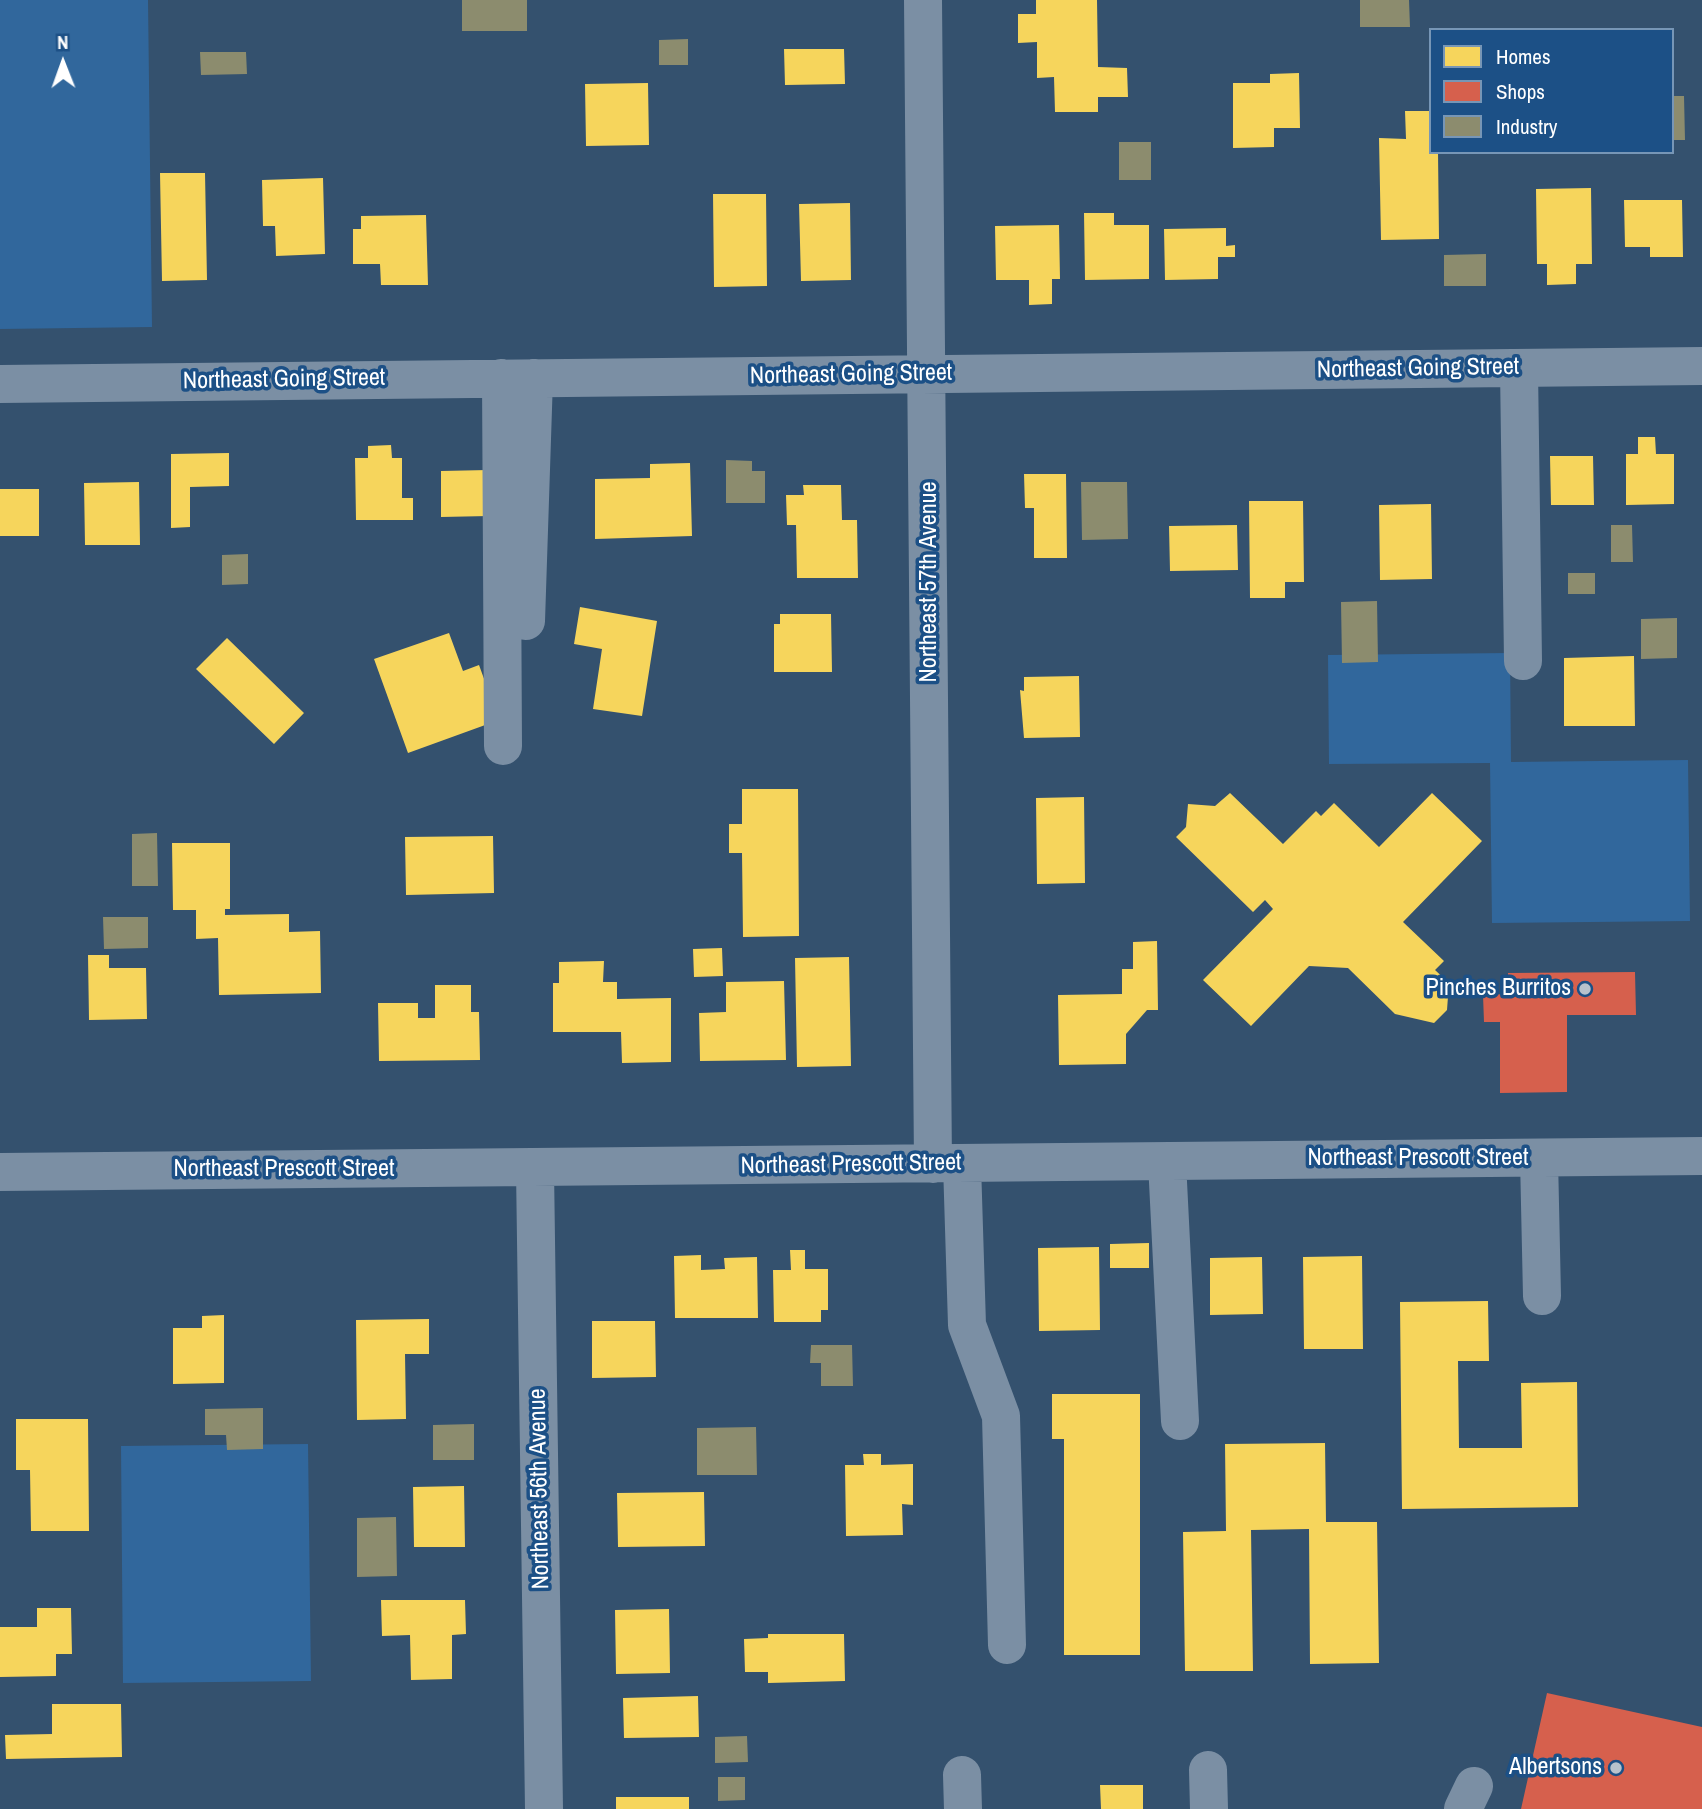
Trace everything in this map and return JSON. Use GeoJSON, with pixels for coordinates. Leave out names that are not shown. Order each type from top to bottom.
{"type":"FeatureCollection","features":[{"type":"Feature","properties":{"kind":"street","name":"Northeast 57th Avenue"},"geometry":{"type":"LineString","coordinates":[[923,0],[948,1164],[967,1325],[1001,1416],[1007,1645]]}},
{"type":"Feature","properties":{"kind":"street","name":"Northeast Going Street"},"geometry":{"type":"LineString","coordinates":[[0,384],[1702,366]]}},
{"type":"Feature","properties":{"kind":"street"},"geometry":{"type":"LineString","coordinates":[[1519,368],[1523,661]]}},
{"type":"Feature","properties":{"kind":"street"},"geometry":{"type":"LineString","coordinates":[[518,378],[524,684]]}},
{"type":"Feature","properties":{"kind":"street"},"geometry":{"type":"LineString","coordinates":[[503,746],[518,378]]}},
{"type":"Feature","properties":{"kind":"street","name":"Northeast Prescott Street"},"geometry":{"type":"LineString","coordinates":[[0,1172],[1702,1156]]}},
{"type":"Feature","properties":{"kind":"street"},"geometry":{"type":"LineString","coordinates":[[1539,1158],[1542,1296]]}},
{"type":"Feature","properties":{"kind":"street"},"geometry":{"type":"LineString","coordinates":[[1167,1162],[1180,1421]]}},
{"type":"Feature","properties":{"kind":"street","name":"Northeast 56th Avenue"},"geometry":{"type":"LineString","coordinates":[[536,1169],[544,1809]]}},
{"type":"Feature","properties":{"kind":"street"},"geometry":{"type":"LineString","coordinates":[[1208,1770],[1209,1809]]}},
{"type":"Feature","properties":{"kind":"shaded area"},"geometry":{"type":"Polygon","coordinates":[[[0,0],[148,0],[152,327],[0,329],[0,0]]]}},
{"type":"Feature","properties":{"kind":"shaded area"},"geometry":{"type":"Polygon","coordinates":[[[1510,653],[1511,762],[1688,760],[1690,921],[1492,923],[1490,763],[1329,764],[1328,655],[1510,653]]]}},
{"type":"Feature","properties":{"kind":"shaded area"},"geometry":{"type":"Polygon","coordinates":[[[308,1444],[311,1681],[123,1683],[121,1446],[308,1444]]]}},
{"type":"Feature","properties":{"kind":"building: Homes"},"geometry":{"type":"Polygon","coordinates":[[[1036,0],[1097,0],[1098,67],[1127,68],[1128,97],[1098,97],[1098,112],[1055,112],[1054,77],[1037,78],[1037,42],[1018,43],[1018,14],[1036,14],[1036,0]]]}},
{"type":"Feature","properties":{"kind":"building: Homes"},"geometry":{"type":"Polygon","coordinates":[[[784,49],[844,49],[845,84],[785,85],[784,49]]]}},
{"type":"Feature","properties":{"kind":"building: Homes"},"geometry":{"type":"Polygon","coordinates":[[[1299,73],[1300,128],[1274,128],[1274,147],[1233,148],[1233,83],[1270,83],[1270,74],[1299,73]]]}},
{"type":"Feature","properties":{"kind":"building: Homes"},"geometry":{"type":"Polygon","coordinates":[[[648,83],[649,145],[586,146],[585,84],[648,83]]]}},
{"type":"Feature","properties":{"kind":"building: Homes"},"geometry":{"type":"Polygon","coordinates":[[[1405,111],[1429,111],[1429,154],[1438,154],[1439,239],[1381,240],[1379,138],[1406,139],[1405,111]]]}},
{"type":"Feature","properties":{"kind":"building: Homes"},"geometry":{"type":"Polygon","coordinates":[[[160,173],[205,173],[207,280],[162,281],[160,173]]]}},
{"type":"Feature","properties":{"kind":"building: Homes"},"geometry":{"type":"Polygon","coordinates":[[[323,178],[325,254],[276,256],[275,226],[263,226],[262,180],[323,178]]]}},
{"type":"Feature","properties":{"kind":"building: Homes"},"geometry":{"type":"Polygon","coordinates":[[[1591,188],[1592,264],[1576,264],[1576,284],[1547,285],[1547,264],[1537,264],[1536,189],[1591,188]]]}},
{"type":"Feature","properties":{"kind":"building: Homes"},"geometry":{"type":"Polygon","coordinates":[[[713,194],[766,194],[767,286],[714,287],[713,194]]]}},
{"type":"Feature","properties":{"kind":"building: Homes"},"geometry":{"type":"Polygon","coordinates":[[[1624,200],[1682,200],[1683,257],[1650,257],[1650,247],[1625,247],[1624,200]]]}},
{"type":"Feature","properties":{"kind":"building: Homes"},"geometry":{"type":"Polygon","coordinates":[[[850,203],[851,280],[801,281],[799,204],[850,203]]]}},
{"type":"Feature","properties":{"kind":"building: Homes"},"geometry":{"type":"Polygon","coordinates":[[[1084,213],[1114,213],[1114,225],[1149,225],[1149,279],[1085,280],[1084,213]]]}},
{"type":"Feature","properties":{"kind":"building: Homes"},"geometry":{"type":"Polygon","coordinates":[[[426,215],[428,285],[381,285],[380,264],[353,264],[353,229],[361,229],[361,216],[426,215]]]}},
{"type":"Feature","properties":{"kind":"building: Homes"},"geometry":{"type":"Polygon","coordinates":[[[1059,225],[1060,279],[1052,279],[1052,304],[1029,305],[1029,280],[996,280],[995,226],[1059,225]]]}},
{"type":"Feature","properties":{"kind":"building: Homes"},"geometry":{"type":"Polygon","coordinates":[[[1226,228],[1226,246],[1235,245],[1235,257],[1218,257],[1218,279],[1165,280],[1164,229],[1226,228]]]}},
{"type":"Feature","properties":{"kind":"building: Homes"},"geometry":{"type":"Polygon","coordinates":[[[1638,437],[1655,437],[1656,454],[1674,454],[1674,504],[1626,505],[1626,454],[1638,454],[1638,437]]]}},
{"type":"Feature","properties":{"kind":"building: Homes"},"geometry":{"type":"Polygon","coordinates":[[[391,445],[392,458],[402,458],[402,498],[413,498],[413,520],[356,520],[355,458],[368,458],[368,446],[391,445]]]}},
{"type":"Feature","properties":{"kind":"building: Homes"},"geometry":{"type":"Polygon","coordinates":[[[229,453],[229,486],[190,487],[190,527],[171,528],[171,454],[229,453]]]}},
{"type":"Feature","properties":{"kind":"building: Homes"},"geometry":{"type":"Polygon","coordinates":[[[1550,456],[1593,456],[1594,505],[1551,505],[1550,456]]]}},
{"type":"Feature","properties":{"kind":"building: Homes"},"geometry":{"type":"Polygon","coordinates":[[[690,463],[692,536],[595,539],[595,479],[650,478],[650,464],[690,463]]]}},
{"type":"Feature","properties":{"kind":"building: Homes"},"geometry":{"type":"Polygon","coordinates":[[[488,470],[489,516],[441,517],[441,471],[488,470]]]}},
{"type":"Feature","properties":{"kind":"building: Homes"},"geometry":{"type":"Polygon","coordinates":[[[1024,474],[1066,474],[1067,558],[1034,558],[1034,508],[1025,508],[1024,474]]]}},
{"type":"Feature","properties":{"kind":"building: Homes"},"geometry":{"type":"Polygon","coordinates":[[[139,482],[140,545],[85,545],[84,483],[139,482]]]}},
{"type":"Feature","properties":{"kind":"building: Homes"},"geometry":{"type":"Polygon","coordinates":[[[803,485],[841,485],[842,520],[857,520],[858,578],[797,578],[796,525],[787,525],[786,495],[804,495],[803,485]]]}},
{"type":"Feature","properties":{"kind":"building: Homes"},"geometry":{"type":"Polygon","coordinates":[[[0,489],[39,489],[39,536],[0,536],[0,489]]]}},
{"type":"Feature","properties":{"kind":"building: Homes"},"geometry":{"type":"Polygon","coordinates":[[[1249,501],[1303,501],[1304,582],[1285,582],[1285,598],[1250,598],[1249,501]]]}},
{"type":"Feature","properties":{"kind":"building: Homes"},"geometry":{"type":"Polygon","coordinates":[[[1431,504],[1432,579],[1380,580],[1379,505],[1431,504]]]}},
{"type":"Feature","properties":{"kind":"building: Homes"},"geometry":{"type":"Polygon","coordinates":[[[1237,525],[1238,570],[1170,571],[1169,526],[1237,525]]]}},
{"type":"Feature","properties":{"kind":"building: Homes"},"geometry":{"type":"Polygon","coordinates":[[[580,607],[657,621],[642,716],[593,709],[602,649],[574,644],[580,607]]]}},
{"type":"Feature","properties":{"kind":"building: Homes"},"geometry":{"type":"Polygon","coordinates":[[[780,614],[831,614],[832,672],[774,672],[774,624],[780,624],[780,614]]]}},
{"type":"Feature","properties":{"kind":"building: Homes"},"geometry":{"type":"Polygon","coordinates":[[[449,633],[463,671],[479,665],[499,720],[408,753],[374,659],[449,633]]]}},
{"type":"Feature","properties":{"kind":"building: Homes"},"geometry":{"type":"Polygon","coordinates":[[[227,638],[304,713],[274,744],[196,669],[227,638]]]}},
{"type":"Feature","properties":{"kind":"building: Homes"},"geometry":{"type":"Polygon","coordinates":[[[1634,656],[1635,726],[1564,726],[1564,658],[1634,656]]]}},
{"type":"Feature","properties":{"kind":"building: Homes"},"geometry":{"type":"Polygon","coordinates":[[[1079,676],[1080,737],[1024,738],[1020,690],[1024,691],[1024,677],[1079,676]]]}},
{"type":"Feature","properties":{"kind":"building: Homes"},"geometry":{"type":"Polygon","coordinates":[[[742,789],[798,789],[799,936],[743,937],[742,853],[729,853],[729,824],[742,824],[742,789]]]}},
{"type":"Feature","properties":{"kind":"building: Homes"},"geometry":{"type":"Polygon","coordinates":[[[1230,793],[1283,844],[1316,811],[1321,816],[1334,803],[1379,847],[1432,793],[1482,841],[1403,922],[1444,961],[1435,970],[1449,983],[1447,1010],[1434,1023],[1395,1014],[1348,968],[1309,966],[1251,1026],[1203,980],[1273,909],[1265,900],[1253,912],[1176,837],[1186,827],[1188,804],[1215,806],[1230,793]]]}},
{"type":"Feature","properties":{"kind":"building: Homes"},"geometry":{"type":"Polygon","coordinates":[[[1084,797],[1085,883],[1037,884],[1036,798],[1084,797]]]}},
{"type":"Feature","properties":{"kind":"building: Homes"},"geometry":{"type":"Polygon","coordinates":[[[493,836],[494,893],[406,895],[405,837],[493,836]]]}},
{"type":"Feature","properties":{"kind":"building: Homes"},"geometry":{"type":"Polygon","coordinates":[[[172,843],[230,843],[230,909],[225,909],[225,915],[289,914],[289,932],[320,931],[321,993],[219,995],[218,938],[196,939],[196,910],[173,910],[172,843]]]}},
{"type":"Feature","properties":{"kind":"building: Homes"},"geometry":{"type":"Polygon","coordinates":[[[1157,941],[1158,1010],[1147,1010],[1126,1034],[1126,1064],[1059,1065],[1058,995],[1122,994],[1122,969],[1133,969],[1133,942],[1157,941]]]}},
{"type":"Feature","properties":{"kind":"building: Homes"},"geometry":{"type":"Polygon","coordinates":[[[722,948],[723,976],[694,977],[693,949],[722,948]]]}},
{"type":"Feature","properties":{"kind":"building: Homes"},"geometry":{"type":"Polygon","coordinates":[[[88,955],[109,955],[109,968],[146,968],[147,1019],[89,1020],[88,955]]]}},
{"type":"Feature","properties":{"kind":"building: Homes"},"geometry":{"type":"Polygon","coordinates":[[[849,957],[851,1066],[797,1067],[795,958],[849,957]]]}},
{"type":"Feature","properties":{"kind":"building: Homes"},"geometry":{"type":"Polygon","coordinates":[[[604,961],[603,982],[617,982],[617,999],[671,998],[671,1062],[622,1063],[621,1032],[553,1032],[553,983],[559,983],[559,962],[604,961]]]}},
{"type":"Feature","properties":{"kind":"building: Homes"},"geometry":{"type":"Polygon","coordinates":[[[784,981],[786,1060],[700,1061],[699,1013],[726,1012],[726,982],[784,981]]]}},
{"type":"Feature","properties":{"kind":"building: Homes"},"geometry":{"type":"Polygon","coordinates":[[[435,985],[471,985],[471,1012],[479,1012],[480,1060],[379,1061],[378,1003],[418,1003],[418,1018],[435,1018],[435,985]]]}},
{"type":"Feature","properties":{"kind":"building: Homes"},"geometry":{"type":"Polygon","coordinates":[[[1149,1243],[1149,1268],[1110,1268],[1110,1244],[1149,1243]]]}},
{"type":"Feature","properties":{"kind":"building: Homes"},"geometry":{"type":"Polygon","coordinates":[[[1099,1247],[1100,1330],[1039,1331],[1038,1248],[1099,1247]]]}},
{"type":"Feature","properties":{"kind":"building: Homes"},"geometry":{"type":"Polygon","coordinates":[[[790,1250],[805,1250],[805,1269],[828,1269],[828,1310],[821,1310],[821,1322],[774,1322],[773,1270],[791,1270],[790,1250]]]}},
{"type":"Feature","properties":{"kind":"building: Homes"},"geometry":{"type":"Polygon","coordinates":[[[701,1255],[701,1270],[725,1269],[724,1258],[757,1257],[758,1318],[675,1318],[674,1256],[701,1255]]]}},
{"type":"Feature","properties":{"kind":"building: Homes"},"geometry":{"type":"Polygon","coordinates":[[[1362,1256],[1363,1349],[1304,1349],[1303,1257],[1362,1256]]]}},
{"type":"Feature","properties":{"kind":"building: Homes"},"geometry":{"type":"Polygon","coordinates":[[[1262,1257],[1263,1314],[1210,1315],[1210,1258],[1262,1257]]]}},
{"type":"Feature","properties":{"kind":"building: Homes"},"geometry":{"type":"Polygon","coordinates":[[[1488,1301],[1489,1361],[1458,1361],[1459,1448],[1522,1448],[1521,1383],[1577,1382],[1578,1507],[1402,1509],[1400,1302],[1488,1301]]]}},
{"type":"Feature","properties":{"kind":"building: Homes"},"geometry":{"type":"Polygon","coordinates":[[[224,1315],[224,1383],[173,1384],[173,1328],[202,1328],[202,1316],[224,1315]]]}},
{"type":"Feature","properties":{"kind":"building: Homes"},"geometry":{"type":"Polygon","coordinates":[[[429,1319],[429,1354],[405,1354],[406,1419],[357,1420],[356,1320],[429,1319]]]}},
{"type":"Feature","properties":{"kind":"building: Homes"},"geometry":{"type":"Polygon","coordinates":[[[592,1321],[655,1321],[656,1377],[592,1378],[592,1321]]]}},
{"type":"Feature","properties":{"kind":"building: Homes"},"geometry":{"type":"Polygon","coordinates":[[[1052,1394],[1140,1394],[1140,1655],[1064,1655],[1064,1439],[1052,1439],[1052,1394]]]}},
{"type":"Feature","properties":{"kind":"building: Homes"},"geometry":{"type":"Polygon","coordinates":[[[16,1419],[88,1419],[89,1531],[31,1531],[30,1470],[16,1470],[16,1419]]]}},
{"type":"Feature","properties":{"kind":"building: Homes"},"geometry":{"type":"Polygon","coordinates":[[[1325,1443],[1326,1522],[1377,1522],[1379,1663],[1310,1664],[1309,1529],[1251,1530],[1253,1671],[1185,1671],[1183,1532],[1226,1531],[1225,1444],[1325,1443]]]}},
{"type":"Feature","properties":{"kind":"building: Homes"},"geometry":{"type":"Polygon","coordinates":[[[863,1454],[881,1454],[881,1465],[913,1464],[913,1505],[902,1504],[903,1535],[846,1536],[845,1465],[864,1465],[863,1454]]]}},
{"type":"Feature","properties":{"kind":"building: Homes"},"geometry":{"type":"Polygon","coordinates":[[[464,1486],[465,1547],[414,1547],[413,1487],[464,1486]]]}},
{"type":"Feature","properties":{"kind":"building: Homes"},"geometry":{"type":"Polygon","coordinates":[[[704,1492],[705,1546],[618,1547],[617,1493],[704,1492]]]}},
{"type":"Feature","properties":{"kind":"building: Homes"},"geometry":{"type":"Polygon","coordinates":[[[381,1600],[465,1600],[466,1634],[452,1635],[452,1679],[411,1680],[410,1635],[382,1636],[381,1600]]]}},
{"type":"Feature","properties":{"kind":"building: Homes"},"geometry":{"type":"Polygon","coordinates":[[[37,1608],[71,1608],[72,1654],[56,1654],[56,1676],[0,1677],[0,1627],[37,1627],[37,1608]]]}},
{"type":"Feature","properties":{"kind":"building: Homes"},"geometry":{"type":"Polygon","coordinates":[[[669,1609],[670,1673],[616,1674],[615,1610],[669,1609]]]}},
{"type":"Feature","properties":{"kind":"building: Homes"},"geometry":{"type":"Polygon","coordinates":[[[768,1634],[844,1634],[845,1681],[768,1683],[768,1672],[745,1672],[744,1639],[768,1638],[768,1634]]]}},
{"type":"Feature","properties":{"kind":"building: Homes"},"geometry":{"type":"Polygon","coordinates":[[[698,1696],[699,1737],[624,1738],[623,1698],[698,1696]]]}},
{"type":"Feature","properties":{"kind":"building: Homes"},"geometry":{"type":"Polygon","coordinates":[[[52,1704],[121,1704],[122,1757],[6,1759],[5,1735],[52,1734],[52,1704]]]}},
{"type":"Feature","properties":{"kind":"building: Homes"},"geometry":{"type":"Polygon","coordinates":[[[1100,1785],[1143,1785],[1143,1809],[1101,1809],[1100,1785]]]}},
{"type":"Feature","properties":{"kind":"building: Homes"},"geometry":{"type":"Polygon","coordinates":[[[616,1797],[689,1797],[689,1809],[616,1809],[616,1797]]]}},
{"type":"Feature","properties":{"kind":"building: Shops"},"geometry":{"type":"Polygon","coordinates":[[[1635,972],[1636,1015],[1567,1015],[1567,1092],[1500,1093],[1500,1022],[1484,1022],[1483,995],[1509,994],[1508,973],[1635,972]]]}},
{"type":"Feature","properties":{"kind":"building: Shops","name":"Albertsons"},"geometry":{"type":"Polygon","coordinates":[[[1547,1693],[1702,1727],[1702,1809],[1521,1809],[1547,1693]]]}},
{"type":"Feature","properties":{"kind":"building: Industry"},"geometry":{"type":"Polygon","coordinates":[[[462,0],[527,0],[527,31],[462,31],[462,0]]]}},
{"type":"Feature","properties":{"kind":"building: Industry"},"geometry":{"type":"Polygon","coordinates":[[[1360,0],[1409,0],[1410,27],[1360,27],[1360,0]]]}},
{"type":"Feature","properties":{"kind":"building: Industry"},"geometry":{"type":"Polygon","coordinates":[[[688,39],[688,65],[659,65],[659,40],[688,39]]]}},
{"type":"Feature","properties":{"kind":"building: Industry"},"geometry":{"type":"Polygon","coordinates":[[[200,52],[246,52],[247,74],[201,75],[200,52]]]}},
{"type":"Feature","properties":{"kind":"building: Industry"},"geometry":{"type":"Polygon","coordinates":[[[1674,96],[1684,96],[1685,140],[1674,140],[1674,96]]]}},
{"type":"Feature","properties":{"kind":"building: Industry"},"geometry":{"type":"Polygon","coordinates":[[[1119,142],[1151,142],[1151,180],[1119,180],[1119,142]]]}},
{"type":"Feature","properties":{"kind":"building: Industry"},"geometry":{"type":"Polygon","coordinates":[[[1486,254],[1486,286],[1444,286],[1444,255],[1486,254]]]}},
{"type":"Feature","properties":{"kind":"building: Industry"},"geometry":{"type":"Polygon","coordinates":[[[726,460],[752,461],[752,471],[765,471],[765,503],[726,503],[726,460]]]}},
{"type":"Feature","properties":{"kind":"building: Industry"},"geometry":{"type":"Polygon","coordinates":[[[1081,482],[1127,482],[1128,539],[1082,540],[1081,482]]]}},
{"type":"Feature","properties":{"kind":"building: Industry"},"geometry":{"type":"Polygon","coordinates":[[[1611,525],[1632,525],[1633,562],[1611,562],[1611,525]]]}},
{"type":"Feature","properties":{"kind":"building: Industry"},"geometry":{"type":"Polygon","coordinates":[[[248,554],[248,584],[222,585],[222,555],[248,554]]]}},
{"type":"Feature","properties":{"kind":"building: Industry"},"geometry":{"type":"Polygon","coordinates":[[[1568,573],[1595,573],[1595,594],[1568,594],[1568,573]]]}},
{"type":"Feature","properties":{"kind":"building: Industry"},"geometry":{"type":"Polygon","coordinates":[[[1377,601],[1378,662],[1342,663],[1341,602],[1377,601]]]}},
{"type":"Feature","properties":{"kind":"building: Industry"},"geometry":{"type":"Polygon","coordinates":[[[1677,618],[1677,658],[1641,659],[1641,619],[1677,618]]]}},
{"type":"Feature","properties":{"kind":"building: Industry"},"geometry":{"type":"Polygon","coordinates":[[[157,833],[158,886],[132,886],[132,834],[157,833]]]}},
{"type":"Feature","properties":{"kind":"building: Industry"},"geometry":{"type":"Polygon","coordinates":[[[103,917],[148,917],[148,948],[104,949],[103,917]]]}},
{"type":"Feature","properties":{"kind":"building: Industry"},"geometry":{"type":"Polygon","coordinates":[[[811,1345],[852,1345],[853,1386],[821,1386],[821,1363],[810,1363],[811,1345]]]}},
{"type":"Feature","properties":{"kind":"building: Industry"},"geometry":{"type":"Polygon","coordinates":[[[263,1408],[263,1449],[227,1450],[226,1435],[205,1435],[205,1409],[263,1408]]]}},
{"type":"Feature","properties":{"kind":"building: Industry"},"geometry":{"type":"Polygon","coordinates":[[[474,1424],[474,1460],[433,1460],[433,1425],[474,1424]]]}},
{"type":"Feature","properties":{"kind":"building: Industry"},"geometry":{"type":"Polygon","coordinates":[[[756,1427],[757,1475],[697,1475],[697,1428],[756,1427]]]}},
{"type":"Feature","properties":{"kind":"building: Industry"},"geometry":{"type":"Polygon","coordinates":[[[396,1517],[397,1576],[357,1577],[357,1518],[396,1517]]]}},
{"type":"Feature","properties":{"kind":"building: Industry"},"geometry":{"type":"Polygon","coordinates":[[[747,1736],[748,1762],[715,1763],[715,1737],[747,1736]]]}},
{"type":"Feature","properties":{"kind":"building: Industry"},"geometry":{"type":"Polygon","coordinates":[[[718,1777],[745,1777],[745,1800],[718,1801],[718,1777]]]}},
{"type":"Feature","properties":{"kind":"place","name":"Pinches Burritos"},"geometry":{"type":"Point","coordinates":[1585,989]}},
{"type":"Feature","properties":{"kind":"place","name":"Albertsons"},"geometry":{"type":"Point","coordinates":[1616,1768]}}]}
